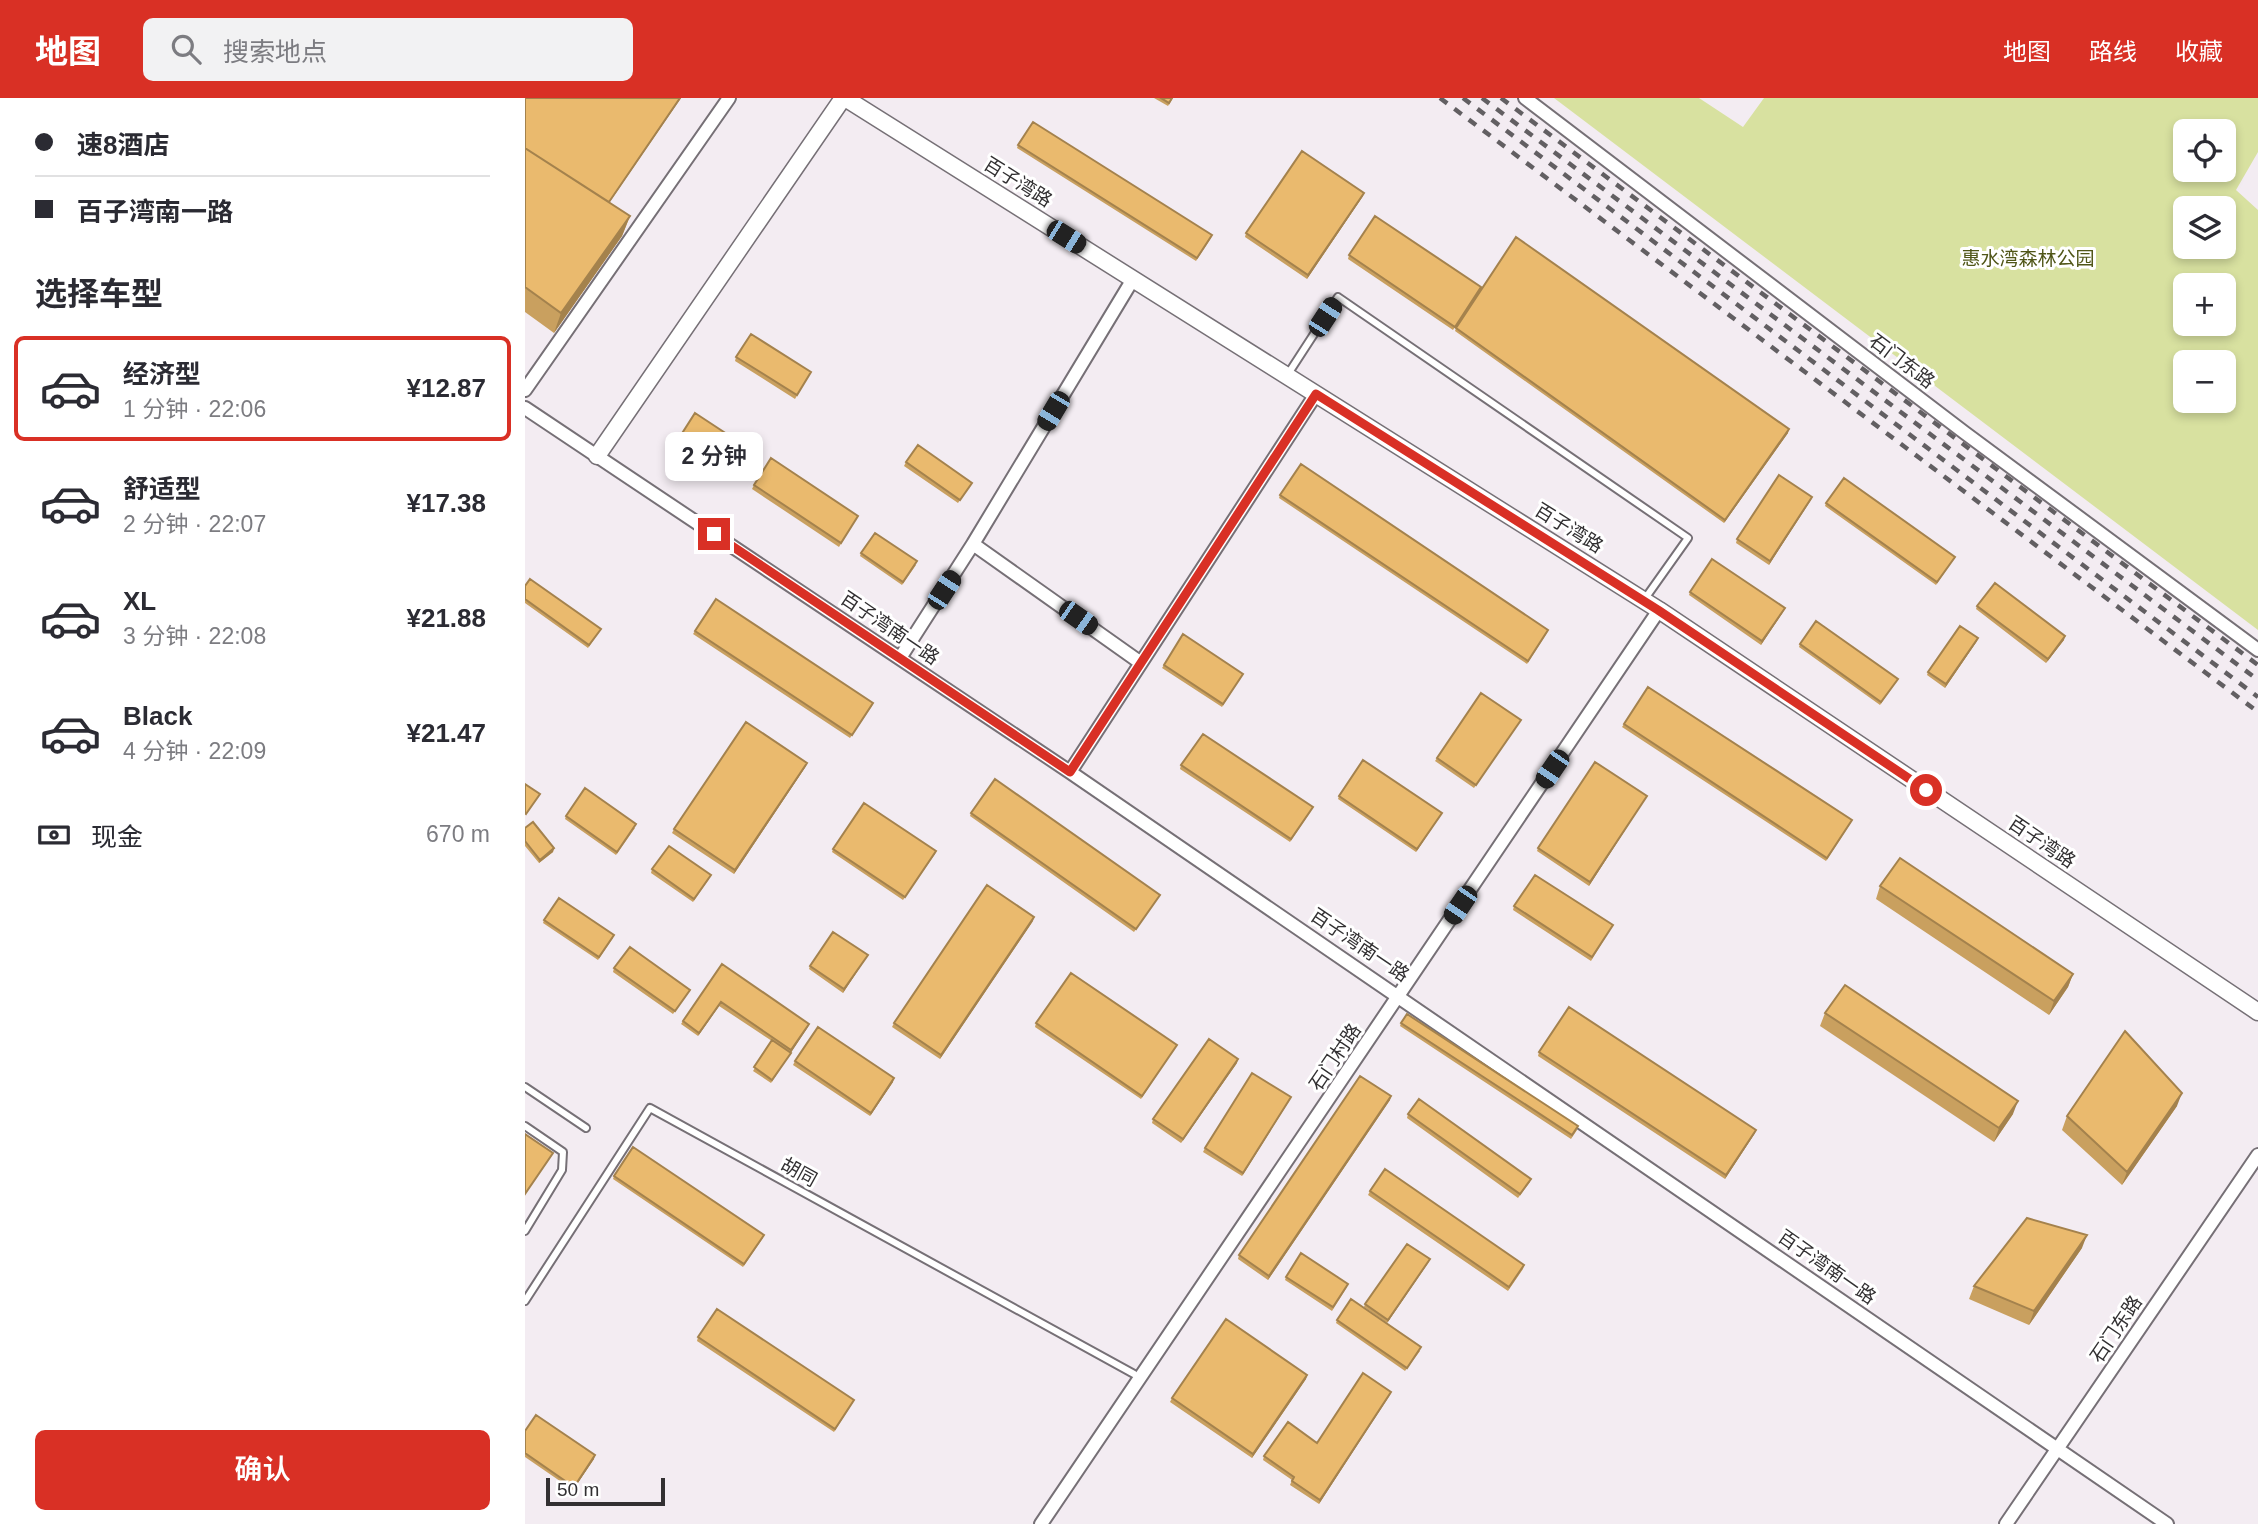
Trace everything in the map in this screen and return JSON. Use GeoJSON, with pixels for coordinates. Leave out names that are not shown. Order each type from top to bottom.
{"type":"FeatureCollection","features":[{"type":"Feature","properties":{"kind":"street"},"geometry":{"type":"LineString","coordinates":[[525,390],[729,98]]}},
{"type":"Feature","properties":{"kind":"street"},"geometry":{"type":"LineString","coordinates":[[597,456],[844,98]]}},
{"type":"Feature","properties":{"kind":"street","name":"百子湾路"},"geometry":{"type":"LineString","coordinates":[[844,98],[1643,600],[2258,1012]]}},
{"type":"Feature","properties":{"kind":"street","name":"石门东路"},"geometry":{"type":"LineString","coordinates":[[1525,98],[1965,433],[2258,649]]}},
{"type":"Feature","properties":{"kind":"street"},"geometry":{"type":"LineString","coordinates":[[900,658],[973,544],[1133,279]]}},
{"type":"Feature","properties":{"kind":"street"},"geometry":{"type":"LineString","coordinates":[[1070,772],[1316,394]]}},
{"type":"Feature","properties":{"kind":"street","name":"百子湾南一路"},"geometry":{"type":"LineString","coordinates":[[525,408],[1070,772],[2167,1524]]}},
{"type":"Feature","properties":{"kind":"street"},"geometry":{"type":"LineString","coordinates":[[973,544],[1141,663]]}},
{"type":"Feature","properties":{"kind":"street","name":"石门村路"},"geometry":{"type":"LineString","coordinates":[[1041,1524],[1658,610]]}},
{"type":"Feature","properties":{"kind":"street","name":"石门东路"},"geometry":{"type":"LineString","coordinates":[[2006,1524],[2258,1155]]}},
{"type":"Feature","properties":{"kind":"lane"},"geometry":{"type":"LineString","coordinates":[[1287,376],[1338,297],[1688,538],[1643,600]]}},
{"type":"Feature","properties":{"kind":"lane"},"geometry":{"type":"LineString","coordinates":[[525,1087],[586,1128]]}},
{"type":"Feature","properties":{"kind":"lane","name":"胡同"},"geometry":{"type":"LineString","coordinates":[[525,1301],[650,1108],[1134,1374]]}},
{"type":"Feature","properties":{"kind":"lane"},"geometry":{"type":"LineString","coordinates":[[525,1126],[563,1152],[562,1170],[525,1231]]}},
{"type":"Feature","properties":{"kind":"green space","name":"惠水湾森林公园"},"geometry":{"type":"Polygon","coordinates":[[[1554,98],[1699,98],[1743,127],[1764,98],[2258,98],[2258,152],[2236,190],[2258,210],[2258,630],[1554,98]]]}},
{"type":"Feature","properties":{"kind":"building"},"geometry":{"type":"Polygon","coordinates":[[[525,98],[680,98],[609,202],[525,148],[525,98]]]}},
{"type":"Feature","properties":{"kind":"building"},"geometry":{"type":"Polygon","coordinates":[[[1033,122],[1212,235],[1197,258],[1018,145],[1033,122]]]}},
{"type":"Feature","properties":{"kind":"building"},"geometry":{"type":"Polygon","coordinates":[[[525,148],[630,216],[561,313],[525,287],[525,148]]]}},
{"type":"Feature","properties":{"kind":"building"},"geometry":{"type":"Polygon","coordinates":[[[1302,151],[1364,193],[1308,275],[1246,233],[1302,151]]]}},
{"type":"Feature","properties":{"kind":"building"},"geometry":{"type":"Polygon","coordinates":[[[1375,216],[1481,287],[1455,327],[1349,255],[1375,216]]]}},
{"type":"Feature","properties":{"kind":"building"},"geometry":{"type":"Polygon","coordinates":[[[1516,237],[1789,429],[1725,520],[1456,328],[1516,237]]]}},
{"type":"Feature","properties":{"kind":"building"},"geometry":{"type":"Polygon","coordinates":[[[751,334],[811,372],[797,395],[736,357],[751,334]]]}},
{"type":"Feature","properties":{"kind":"building"},"geometry":{"type":"Polygon","coordinates":[[[695,413],[736,440],[722,462],[681,435],[695,413]]]}},
{"type":"Feature","properties":{"kind":"building"},"geometry":{"type":"Polygon","coordinates":[[[918,445],[972,483],[960,500],[906,462],[918,445]]]}},
{"type":"Feature","properties":{"kind":"building"},"geometry":{"type":"Polygon","coordinates":[[[771,458],[858,516],[841,543],[754,485],[771,458]]]}},
{"type":"Feature","properties":{"kind":"building"},"geometry":{"type":"Polygon","coordinates":[[[1301,464],[1548,630],[1528,661],[1280,495],[1301,464]]]}},
{"type":"Feature","properties":{"kind":"building"},"geometry":{"type":"Polygon","coordinates":[[[1779,475],[1812,497],[1770,561],[1737,539],[1779,475]]]}},
{"type":"Feature","properties":{"kind":"building"},"geometry":{"type":"Polygon","coordinates":[[[1844,478],[1955,557],[1937,582],[1826,503],[1844,478]]]}},
{"type":"Feature","properties":{"kind":"building"},"geometry":{"type":"Polygon","coordinates":[[[875,533],[917,561],[903,582],[861,553],[875,533]]]}},
{"type":"Feature","properties":{"kind":"building"},"geometry":{"type":"Polygon","coordinates":[[[1712,559],[1785,608],[1762,641],[1690,592],[1712,559]]]}},
{"type":"Feature","properties":{"kind":"building"},"geometry":{"type":"Polygon","coordinates":[[[530,579],[601,629],[589,645],[525,599],[525,586],[530,579]]]}},
{"type":"Feature","properties":{"kind":"building"},"geometry":{"type":"Polygon","coordinates":[[[1995,583],[2065,636],[2048,659],[1977,606],[1995,583]]]}},
{"type":"Feature","properties":{"kind":"building"},"geometry":{"type":"Polygon","coordinates":[[[716,599],[873,703],[852,735],[695,631],[716,599]]]}},
{"type":"Feature","properties":{"kind":"building"},"geometry":{"type":"Polygon","coordinates":[[[1816,621],[1898,679],[1881,702],[1800,644],[1816,621]]]}},
{"type":"Feature","properties":{"kind":"building"},"geometry":{"type":"Polygon","coordinates":[[[1960,626],[1978,638],[1946,684],[1928,672],[1960,626]]]}},
{"type":"Feature","properties":{"kind":"building"},"geometry":{"type":"Polygon","coordinates":[[[1183,634],[1243,674],[1223,704],[1164,665],[1183,634]]]}},
{"type":"Feature","properties":{"kind":"building"},"geometry":{"type":"Polygon","coordinates":[[[1648,687],[1852,820],[1827,858],[1624,724],[1648,687]]]}},
{"type":"Feature","properties":{"kind":"building"},"geometry":{"type":"Polygon","coordinates":[[[1481,693],[1521,720],[1476,785],[1437,758],[1481,693]]]}},
{"type":"Feature","properties":{"kind":"building"},"geometry":{"type":"Polygon","coordinates":[[[746,722],[807,763],[735,870],[674,829],[746,722]]]}},
{"type":"Feature","properties":{"kind":"building"},"geometry":{"type":"Polygon","coordinates":[[[1203,734],[1313,807],[1291,839],[1181,765],[1203,734]]]}},
{"type":"Feature","properties":{"kind":"building"},"geometry":{"type":"Polygon","coordinates":[[[1363,760],[1442,813],[1417,849],[1339,796],[1363,760]]]}},
{"type":"Feature","properties":{"kind":"building"},"geometry":{"type":"Polygon","coordinates":[[[1595,762],[1647,796],[1590,882],[1538,848],[1595,762]]]}},
{"type":"Feature","properties":{"kind":"building"},"geometry":{"type":"Polygon","coordinates":[[[995,779],[1160,895],[1136,929],[971,813],[995,779]]]}},
{"type":"Feature","properties":{"kind":"building"},"geometry":{"type":"Polygon","coordinates":[[[525,784],[540,794],[526,814],[525,813],[525,784]]]}},
{"type":"Feature","properties":{"kind":"building"},"geometry":{"type":"Polygon","coordinates":[[[585,788],[636,824],[617,852],[566,816],[585,788]]]}},
{"type":"Feature","properties":{"kind":"building"},"geometry":{"type":"Polygon","coordinates":[[[864,803],[936,851],[905,897],[833,849],[864,803]]]}},
{"type":"Feature","properties":{"kind":"building"},"geometry":{"type":"Polygon","coordinates":[[[533,822],[554,848],[540,860],[525,841],[525,828],[533,822]]]}},
{"type":"Feature","properties":{"kind":"building"},"geometry":{"type":"Polygon","coordinates":[[[669,846],[711,875],[694,899],[652,869],[669,846]]]}},
{"type":"Feature","properties":{"kind":"building"},"geometry":{"type":"Polygon","coordinates":[[[1900,858],[2073,974],[2054,1001],[1880,886],[1900,858]]]}},
{"type":"Feature","properties":{"kind":"building"},"geometry":{"type":"Polygon","coordinates":[[[1535,875],[1613,925],[1592,957],[1514,906],[1535,875]]]}},
{"type":"Feature","properties":{"kind":"building"},"geometry":{"type":"Polygon","coordinates":[[[987,885],[1034,917],[941,1055],[894,1023],[987,885]]]}},
{"type":"Feature","properties":{"kind":"building"},"geometry":{"type":"Polygon","coordinates":[[[559,898],[614,935],[599,957],[544,920],[559,898]]]}},
{"type":"Feature","properties":{"kind":"building"},"geometry":{"type":"Polygon","coordinates":[[[833,932],[868,955],[844,989],[810,966],[833,932]]]}},
{"type":"Feature","properties":{"kind":"building"},"geometry":{"type":"Polygon","coordinates":[[[630,947],[690,990],[675,1011],[614,968],[630,947]]]}},
{"type":"Feature","properties":{"kind":"building"},"geometry":{"type":"Polygon","coordinates":[[[722,964],[809,1024],[791,1050],[721,1002],[699,1033],[683,1021],[722,964]]]}},
{"type":"Feature","properties":{"kind":"building"},"geometry":{"type":"Polygon","coordinates":[[[1071,973],[1177,1045],[1142,1096],[1036,1023],[1071,973]]]}},
{"type":"Feature","properties":{"kind":"building"},"geometry":{"type":"Polygon","coordinates":[[[1845,985],[2018,1101],[1999,1128],[1825,1013],[1845,985]]]}},
{"type":"Feature","properties":{"kind":"building"},"geometry":{"type":"Polygon","coordinates":[[[1569,1007],[1756,1130],[1726,1175],[1539,1052],[1569,1007]]]}},
{"type":"Feature","properties":{"kind":"building"},"geometry":{"type":"Polygon","coordinates":[[[1407,1014],[1578,1126],[1572,1135],[1401,1023],[1407,1014]]]}},
{"type":"Feature","properties":{"kind":"building"},"geometry":{"type":"Polygon","coordinates":[[[818,1027],[894,1078],[871,1113],[795,1061],[818,1027]]]}},
{"type":"Feature","properties":{"kind":"building"},"geometry":{"type":"Polygon","coordinates":[[[2125,1031],[2182,1093],[2127,1172],[2067,1116],[2125,1031]]]}},
{"type":"Feature","properties":{"kind":"building"},"geometry":{"type":"Polygon","coordinates":[[[1209,1039],[1238,1059],[1183,1139],[1153,1119],[1209,1039]]]}},
{"type":"Feature","properties":{"kind":"building"},"geometry":{"type":"Polygon","coordinates":[[[772,1040],[791,1053],[772,1080],[754,1067],[772,1040]]]}},
{"type":"Feature","properties":{"kind":"building"},"geometry":{"type":"Polygon","coordinates":[[[1252,1073],[1291,1097],[1243,1173],[1205,1148],[1252,1073]]]}},
{"type":"Feature","properties":{"kind":"building"},"geometry":{"type":"Polygon","coordinates":[[[1360,1076],[1391,1096],[1269,1276],[1239,1255],[1360,1076]]]}},
{"type":"Feature","properties":{"kind":"building"},"geometry":{"type":"Polygon","coordinates":[[[1419,1099],[1531,1179],[1520,1194],[1408,1114],[1419,1099]]]}},
{"type":"Feature","properties":{"kind":"building"},"geometry":{"type":"Polygon","coordinates":[[[525,1134],[553,1153],[525,1194],[525,1134]]]}},
{"type":"Feature","properties":{"kind":"building"},"geometry":{"type":"Polygon","coordinates":[[[633,1147],[764,1235],[744,1264],[614,1176],[633,1147]]]}},
{"type":"Feature","properties":{"kind":"building"},"geometry":{"type":"Polygon","coordinates":[[[1385,1169],[1524,1265],[1509,1287],[1370,1191],[1385,1169]]]}},
{"type":"Feature","properties":{"kind":"building"},"geometry":{"type":"Polygon","coordinates":[[[2027,1218],[2087,1235],[2034,1311],[1974,1286],[2027,1218]]]}},
{"type":"Feature","properties":{"kind":"building"},"geometry":{"type":"Polygon","coordinates":[[[1407,1244],[1430,1259],[1388,1320],[1365,1304],[1407,1244]]]}},
{"type":"Feature","properties":{"kind":"building"},"geometry":{"type":"Polygon","coordinates":[[[1301,1253],[1348,1284],[1333,1307],[1286,1277],[1301,1253]]]}},
{"type":"Feature","properties":{"kind":"building"},"geometry":{"type":"Polygon","coordinates":[[[1351,1299],[1421,1347],[1407,1368],[1337,1320],[1351,1299]]]}},
{"type":"Feature","properties":{"kind":"building"},"geometry":{"type":"Polygon","coordinates":[[[717,1309],[854,1400],[835,1429],[698,1337],[717,1309]]]}},
{"type":"Feature","properties":{"kind":"building"},"geometry":{"type":"Polygon","coordinates":[[[1226,1319],[1307,1375],[1253,1454],[1172,1398],[1226,1319]]]}},
{"type":"Feature","properties":{"kind":"building"},"geometry":{"type":"Polygon","coordinates":[[[1363,1373],[1391,1392],[1320,1500],[1292,1481],[1294,1477],[1264,1456],[1288,1422],[1317,1443],[1363,1373]]]}},
{"type":"Feature","properties":{"kind":"building"},"geometry":{"type":"Polygon","coordinates":[[[536,1415],[595,1455],[574,1487],[525,1453],[525,1431],[536,1415]]]}},
{"type":"Feature","properties":{"kind":"railway"},"geometry":{"type":"LineString","coordinates":[[1440,98],[2258,712]]}},
{"type":"Feature","properties":{"kind":"railway"},"geometry":{"type":"LineString","coordinates":[[1463,98],[2258,697]]}},
{"type":"Feature","properties":{"kind":"railway"},"geometry":{"type":"LineString","coordinates":[[1482,98],[2258,680]]}},
{"type":"Feature","properties":{"kind":"railway"},"geometry":{"type":"LineString","coordinates":[[1501,98],[2258,665]]}},
{"type":"Feature","properties":{"kind":"route"},"geometry":{"type":"LineString","coordinates":[[714,534],[1070,772],[1316,394],[1658,610],[1926,790]]}}]}
